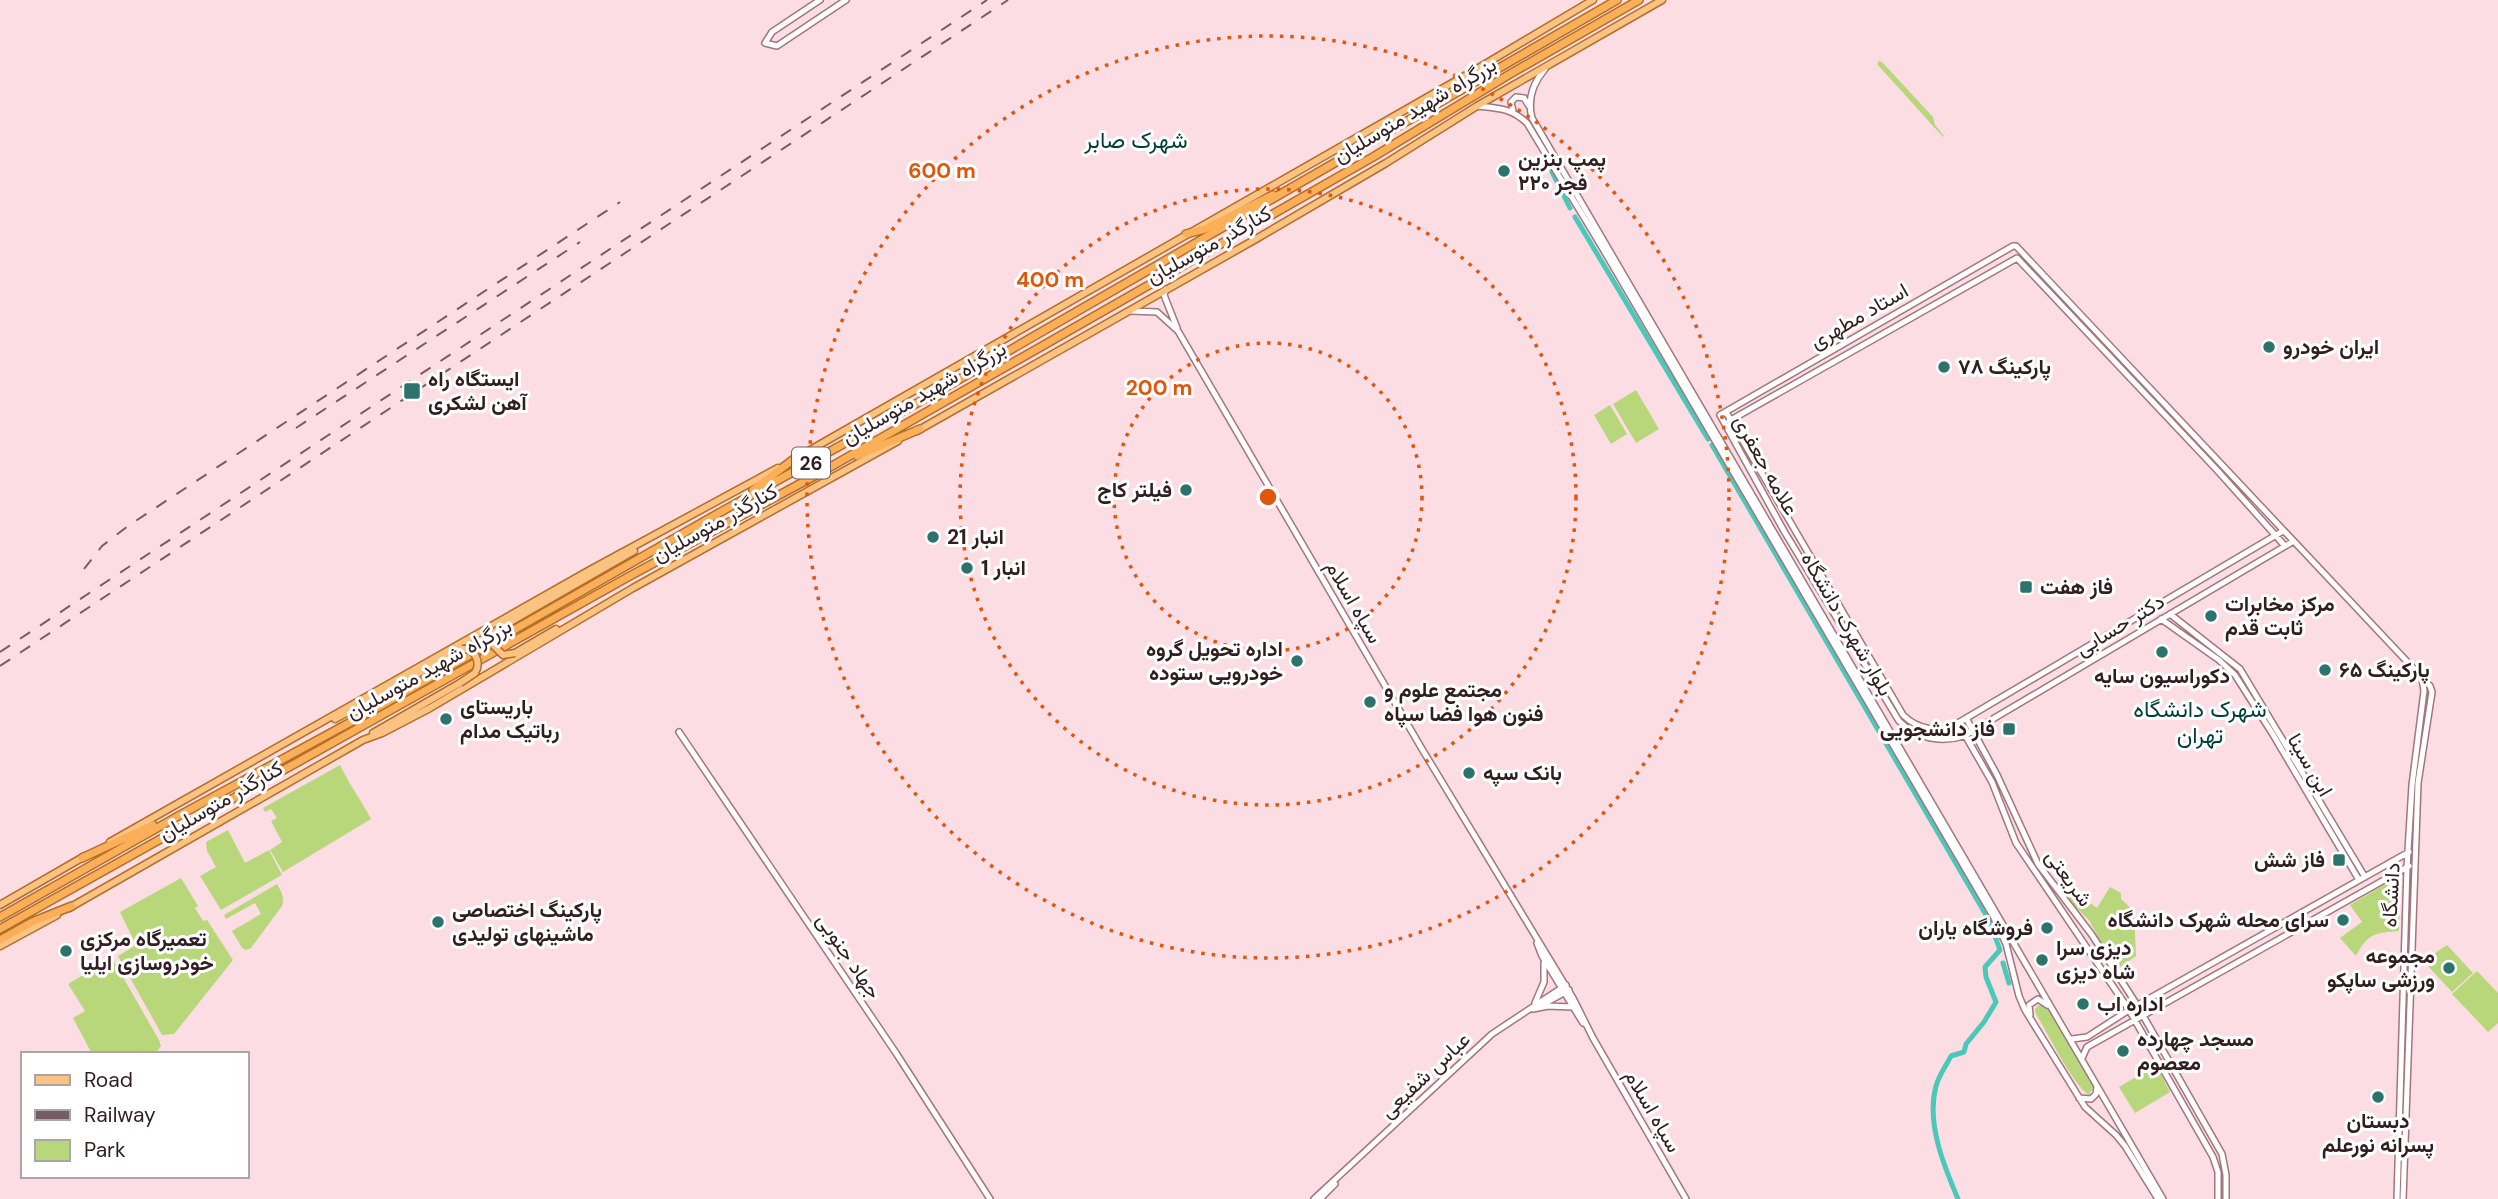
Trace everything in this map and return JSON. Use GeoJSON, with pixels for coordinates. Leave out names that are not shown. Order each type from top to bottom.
{"type":"FeatureCollection","features":[{"type":"Feature","properties":{"kind":"highway","name":"بزرگراه شهید متوسلیان"},"geometry":{"type":"LineString","coordinates":[[0,918],[928,398],[1617,0]]}},
{"type":"Feature","properties":{"kind":"highway","name":"بزرگراه شهید متوسلیان"},"geometry":{"type":"LineString","coordinates":[[0,929],[818,474],[1373,157],[1639,0]]}},
{"type":"Feature","properties":{"kind":"highway"},"geometry":{"type":"LineString","coordinates":[[1186,234],[1205,229],[1297,186]]}},
{"type":"Feature","properties":{"kind":"highway"},"geometry":{"type":"LineString","coordinates":[[818,474],[920,429]]}},
{"type":"Feature","properties":{"kind":"highway"},"geometry":{"type":"LineString","coordinates":[[726,509],[794,459]]}},
{"type":"Feature","properties":{"kind":"highway"},"geometry":{"type":"LineString","coordinates":[[82,858],[180,815]]}},
{"type":"Feature","properties":{"kind":"highway"},"geometry":{"type":"LineString","coordinates":[[0,940],[32,922],[72,906]]}},
{"type":"Feature","properties":{"kind":"main road","name":"کنارگذر متوسلیان"},"geometry":{"type":"LineString","coordinates":[[0,905],[664,529],[794,459],[1594,0]]}},
{"type":"Feature","properties":{"kind":"main road"},"geometry":{"type":"LineString","coordinates":[[1630,18],[1655,0]]}},
{"type":"Feature","properties":{"kind":"main road","name":"کنارگذر متوسلیان"},"geometry":{"type":"LineString","coordinates":[[0,946],[363,740],[430,708],[627,591],[920,429],[1374,170],[1477,106],[1662,0]]}},
{"type":"Feature","properties":{"kind":"main road"},"geometry":{"type":"LineString","coordinates":[[627,591],[515,653],[503,655],[494,646],[492,635],[498,629],[630,553],[664,529]]}},
{"type":"Feature","properties":{"kind":"main road"},"geometry":{"type":"LineString","coordinates":[[309,729],[358,707],[462,649],[476,656],[478,665],[475,673],[392,720],[363,740]]}},
{"type":"Feature","properties":{"kind":"street"},"geometry":{"type":"LineString","coordinates":[[820,0],[772,32],[765,43],[777,46],[846,0]]}},
{"type":"Feature","properties":{"kind":"street"},"geometry":{"type":"LineString","coordinates":[[1529,106],[1534,86],[1549,64]]}},
{"type":"Feature","properties":{"kind":"street"},"geometry":{"type":"LineString","coordinates":[[1477,106],[1513,111],[1511,102],[1517,97],[1524,98],[1529,106]]}},
{"type":"Feature","properties":{"kind":"street","name":"بلوار شهرک دانشگاه"},"geometry":{"type":"LineString","coordinates":[[1529,106],[1532,118],[1581,206],[1993,916],[2006,944],[2019,996],[2030,1018],[2085,1107],[2125,1146],[2161,1199]]}},
{"type":"Feature","properties":{"kind":"street","name":"بلوار شهرک دانشگاه"},"geometry":{"type":"LineString","coordinates":[[1513,111],[1527,123],[1581,206],[2071,1039],[2161,1199]]}},
{"type":"Feature","properties":{"kind":"street","name":"استاد مطهری"},"geometry":{"type":"LineString","coordinates":[[1723,413],[2014,245],[2104,345]]}},
{"type":"Feature","properties":{"kind":"street","name":"استاد مطهری"},"geometry":{"type":"LineString","coordinates":[[1728,422],[2014,258],[2020,260],[2104,345]]}},
{"type":"Feature","properties":{"kind":"street"},"geometry":{"type":"LineString","coordinates":[[1166,289],[1164,295],[1178,331]]}},
{"type":"Feature","properties":{"kind":"street","name":"سپاه اسلام"},"geometry":{"type":"LineString","coordinates":[[1127,311],[1157,312],[1178,331],[1686,1199]]}},
{"type":"Feature","properties":{"kind":"street"},"geometry":{"type":"LineString","coordinates":[[2104,345],[2285,546]]}},
{"type":"Feature","properties":{"kind":"street"},"geometry":{"type":"LineString","coordinates":[[2163,409],[2422,678]]}},
{"type":"Feature","properties":{"kind":"street","name":"علامه جعفری"},"geometry":{"type":"LineString","coordinates":[[1723,413],[1903,715],[1909,721],[1937,731],[1958,723]]}},
{"type":"Feature","properties":{"kind":"street","name":"علامه جعفری"},"geometry":{"type":"LineString","coordinates":[[1728,422],[1784,531],[1899,721],[1908,730],[1942,741],[1964,736]]}},
{"type":"Feature","properties":{"kind":"street","name":"دکتر حسابی"},"geometry":{"type":"LineString","coordinates":[[1958,723],[2283,531]]}},
{"type":"Feature","properties":{"kind":"street","name":"دکتر حسابی"},"geometry":{"type":"LineString","coordinates":[[1964,736],[2292,541]]}},
{"type":"Feature","properties":{"kind":"street","name":"ابن سینا"},"geometry":{"type":"LineString","coordinates":[[2170,614],[2227,658],[2250,683],[2362,878]]}},
{"type":"Feature","properties":{"kind":"street","name":"ابن سینا"},"geometry":{"type":"LineString","coordinates":[[2161,619],[2219,660],[2235,675],[2362,878]]}},
{"type":"Feature","properties":{"kind":"street","name":"دانشگاه"},"geometry":{"type":"LineString","coordinates":[[2397,1199],[2407,867],[2412,851],[2418,783],[2432,688],[2422,678]]}},
{"type":"Feature","properties":{"kind":"street","name":"دانشگاه"},"geometry":{"type":"LineString","coordinates":[[2403,1199],[2414,864],[2412,785],[2424,691],[2422,678]]}},
{"type":"Feature","properties":{"kind":"street","name":"شریعتی"},"geometry":{"type":"LineString","coordinates":[[1966,718],[2002,786],[2038,864],[2092,935],[2137,1005],[2222,1154],[2226,1175],[2226,1199]]}},
{"type":"Feature","properties":{"kind":"street","name":"شریعتی"},"geometry":{"type":"LineString","coordinates":[[1958,723],[1992,782],[2016,843],[2129,1010],[2213,1157],[2218,1171],[2218,1199]]}},
{"type":"Feature","properties":{"kind":"street","name":"جهاد جنوبی"},"geometry":{"type":"LineString","coordinates":[[679,732],[896,1053],[990,1199]]}},
{"type":"Feature","properties":{"kind":"street"},"geometry":{"type":"LineString","coordinates":[[2071,1039],[2087,1037],[2137,1005],[2412,851]]}},
{"type":"Feature","properties":{"kind":"street"},"geometry":{"type":"LineString","coordinates":[[2082,1058],[2087,1047],[2414,864]]}},
{"type":"Feature","properties":{"kind":"street"},"geometry":{"type":"LineString","coordinates":[[2082,940],[2092,935]]}},
{"type":"Feature","properties":{"kind":"street","name":"سپاه اسلام"},"geometry":{"type":"LineString","coordinates":[[1535,937],[1542,956],[1565,989],[1572,1007],[1593,1038]]}},
{"type":"Feature","properties":{"kind":"street"},"geometry":{"type":"LineString","coordinates":[[1533,1008],[1544,982],[1542,956]]}},
{"type":"Feature","properties":{"kind":"street","name":"عباس شفیعی"},"geometry":{"type":"LineString","coordinates":[[1314,1199],[1492,1034],[1565,989]]}},
{"type":"Feature","properties":{"kind":"street"},"geometry":{"type":"LineString","coordinates":[[2030,1018],[2029,1005],[2035,1000],[2042,1001],[2053,1010]]}},
{"type":"Feature","properties":{"kind":"street"},"geometry":{"type":"LineString","coordinates":[[1533,1008],[1572,1007]]}},
{"type":"Feature","properties":{"kind":"street","name":"عباس شفیعی"},"geometry":{"type":"LineString","coordinates":[[1320,1199],[1494,1036],[1533,1008]]}},
{"type":"Feature","properties":{"kind":"street"},"geometry":{"type":"LineString","coordinates":[[2079,1098],[2088,1100],[2094,1097],[2098,1090],[2096,1082]]}},
{"type":"Feature","properties":{"kind":"green space"},"geometry":{"type":"Polygon","coordinates":[[[1879,61],[1933,117],[1943,137],[1877,64],[1879,61]]]}},
{"type":"Feature","properties":{"kind":"green space"},"geometry":{"type":"Polygon","coordinates":[[[1636,390],[1659,429],[1636,443],[1613,404],[1636,390]]]}},
{"type":"Feature","properties":{"kind":"green space"},"geometry":{"type":"Polygon","coordinates":[[[1610,405],[1627,434],[1611,444],[1594,415],[1610,405]]]}},
{"type":"Feature","properties":{"kind":"green space"},"geometry":{"type":"Polygon","coordinates":[[[340,765],[371,819],[283,872],[270,850],[282,842],[271,821],[277,818],[271,809],[265,812],[263,808],[340,765]]]}},
{"type":"Feature","properties":{"kind":"green space"},"geometry":{"type":"Polygon","coordinates":[[[228,830],[245,863],[269,850],[282,875],[221,910],[200,876],[216,867],[207,851],[206,842],[228,830]]]}},
{"type":"Feature","properties":{"kind":"green space"},"geometry":{"type":"Polygon","coordinates":[[[2401,875],[2399,931],[2373,936],[2364,943],[2356,956],[2340,938],[2362,922],[2350,905],[2401,875]]]}},
{"type":"Feature","properties":{"kind":"green space"},"geometry":{"type":"Polygon","coordinates":[[[181,878],[198,906],[195,908],[203,921],[207,920],[233,960],[174,1034],[162,1035],[118,956],[136,945],[120,912],[181,878]]]}},
{"type":"Feature","properties":{"kind":"green space"},"geometry":{"type":"Polygon","coordinates":[[[277,884],[283,897],[282,906],[251,948],[242,948],[232,931],[261,914],[255,903],[226,919],[224,915],[277,884]]]}},
{"type":"Feature","properties":{"kind":"green space"},"geometry":{"type":"Polygon","coordinates":[[[2110,887],[2121,893],[2121,899],[2134,911],[2136,956],[2116,970],[2089,920],[2068,900],[2075,892],[2097,908],[2110,887]]]}},
{"type":"Feature","properties":{"kind":"green space","name":"مجموعه ورزشی ساپکو"},"geometry":{"type":"Polygon","coordinates":[[[2447,945],[2473,973],[2452,992],[2426,964],[2432,955],[2447,945]]]}},
{"type":"Feature","properties":{"kind":"green space"},"geometry":{"type":"Polygon","coordinates":[[[112,958],[161,1046],[156,1052],[91,1052],[73,1018],[85,1011],[68,984],[112,958]]]}},
{"type":"Feature","properties":{"kind":"green space"},"geometry":{"type":"Polygon","coordinates":[[[2477,971],[2498,993],[2498,1023],[2488,1032],[2452,994],[2477,971]]]}},
{"type":"Feature","properties":{"kind":"green space"},"geometry":{"type":"Polygon","coordinates":[[[2039,1005],[2050,1011],[2094,1085],[2089,1095],[2068,1070],[2036,1014],[2035,1009],[2039,1005]]]}},
{"type":"Feature","properties":{"kind":"green space"},"geometry":{"type":"Polygon","coordinates":[[[2156,1065],[2170,1092],[2135,1113],[2119,1087],[2156,1065]]]}},
{"type":"Feature","properties":{"kind":"waterway"},"geometry":{"type":"LineString","coordinates":[[1552,172],[1570,208]]}},
{"type":"Feature","properties":{"kind":"waterway"},"geometry":{"type":"LineString","coordinates":[[1575,217],[1708,439]]}},
{"type":"Feature","properties":{"kind":"waterway"},"geometry":{"type":"LineString","coordinates":[[1712,445],[1989,920],[2000,950],[1985,967],[1996,1002],[1966,1044],[1964,1052],[1951,1056],[1937,1082],[1933,1115],[1935,1129],[1947,1173],[1958,1199]]}},
{"type":"Feature","properties":{"kind":"waterway"},"geometry":{"type":"LineString","coordinates":[[2003,963],[2009,983]]}},
{"type":"Feature","properties":{"kind":"railway"},"geometry":{"type":"LineString","coordinates":[[0,652],[987,0]]}},
{"type":"Feature","properties":{"kind":"railway"},"geometry":{"type":"LineString","coordinates":[[0,666],[1008,0]]}},
{"type":"Feature","properties":{"kind":"railway"},"geometry":{"type":"LineString","coordinates":[[84,569],[102,546],[128,526],[620,202]]}},
{"type":"Feature","properties":{"kind":"railway"},"geometry":{"type":"LineString","coordinates":[[296,428],[580,242]]}},
{"type":"Feature","properties":{"kind":"place","name":"پمپ بنزین ۲۲۰ فجر"},"geometry":{"type":"Point","coordinates":[1504,171]}},
{"type":"Feature","properties":{"kind":"place","name":"ایران خودرو"},"geometry":{"type":"Point","coordinates":[2269,347]}},
{"type":"Feature","properties":{"kind":"place","name":"پارکینگ ۷۸"},"geometry":{"type":"Point","coordinates":[1944,367]}},
{"type":"Feature","properties":{"kind":"place","name":"ایستگاه راه آهن لشکری"},"geometry":{"type":"Point","coordinates":[412,391]}},
{"type":"Feature","properties":{"kind":"place","name":"فیلتر کاج"},"geometry":{"type":"Point","coordinates":[1186,490]}},
{"type":"Feature","properties":{"kind":"place","name":"انبار 21"},"geometry":{"type":"Point","coordinates":[933,537]}},
{"type":"Feature","properties":{"kind":"place","name":"انبار 1"},"geometry":{"type":"Point","coordinates":[967,568]}},
{"type":"Feature","properties":{"kind":"place","name":"فاز هفت"},"geometry":{"type":"Point","coordinates":[2026,587]}},
{"type":"Feature","properties":{"kind":"place","name":"مرکز مخابرات ثابت قدم"},"geometry":{"type":"Point","coordinates":[2211,616]}},
{"type":"Feature","properties":{"kind":"place","name":"دکوراسیون سایه"},"geometry":{"type":"Point","coordinates":[2162,652]}},
{"type":"Feature","properties":{"kind":"place","name":"اداره تحویل گروه خودرویی ستوده"},"geometry":{"type":"Point","coordinates":[1297,661]}},
{"type":"Feature","properties":{"kind":"place","name":"پارکینگ ۶۵"},"geometry":{"type":"Point","coordinates":[2325,670]}},
{"type":"Feature","properties":{"kind":"place","name":"مجتمع علوم و فنون هوا فضا سپاه"},"geometry":{"type":"Point","coordinates":[1370,702]}},
{"type":"Feature","properties":{"kind":"place","name":"باریستای رباتیک مدام"},"geometry":{"type":"Point","coordinates":[446,719]}},
{"type":"Feature","properties":{"kind":"place","name":"فاز دانشجویی"},"geometry":{"type":"Point","coordinates":[2009,729]}},
{"type":"Feature","properties":{"kind":"place","name":"بانک سپه"},"geometry":{"type":"Point","coordinates":[1469,773]}},
{"type":"Feature","properties":{"kind":"place","name":"فاز شش"},"geometry":{"type":"Point","coordinates":[2339,860]}},
{"type":"Feature","properties":{"kind":"place","name":"سرای محله شهرک دانشگاه"},"geometry":{"type":"Point","coordinates":[2343,920]}},
{"type":"Feature","properties":{"kind":"place","name":"پارکینگ اختصاصی ماشینهای تولیدی"},"geometry":{"type":"Point","coordinates":[438,922]}},
{"type":"Feature","properties":{"kind":"place","name":"فروشگاه یاران"},"geometry":{"type":"Point","coordinates":[2047,928]}},
{"type":"Feature","properties":{"kind":"place","name":"تعمیرگاه مرکزی خودروسازی ایلیا"},"geometry":{"type":"Point","coordinates":[66,951]}},
{"type":"Feature","properties":{"kind":"place","name":"دیزی سرا شاه دیزی"},"geometry":{"type":"Point","coordinates":[2042,960]}},
{"type":"Feature","properties":{"kind":"place","name":"مجموعه ورزشی ساپکو"},"geometry":{"type":"Point","coordinates":[2449,968]}},
{"type":"Feature","properties":{"kind":"place","name":"اداره اب"},"geometry":{"type":"Point","coordinates":[2083,1004]}},
{"type":"Feature","properties":{"kind":"place","name":"مسجد چهارده معصوم"},"geometry":{"type":"Point","coordinates":[2123,1051]}},
{"type":"Feature","properties":{"kind":"place","name":"دبستان پسرانه نورعلم"},"geometry":{"type":"Point","coordinates":[2378,1097]}},
{"type":"Feature","properties":{"kind":"district","name":"شهرک صابر"},"geometry":{"type":"Point","coordinates":[1136,140]}},
{"type":"Feature","properties":{"kind":"district","name":"شهرک دانشگاه تهران"},"geometry":{"type":"Point","coordinates":[2200,722]}}]}
